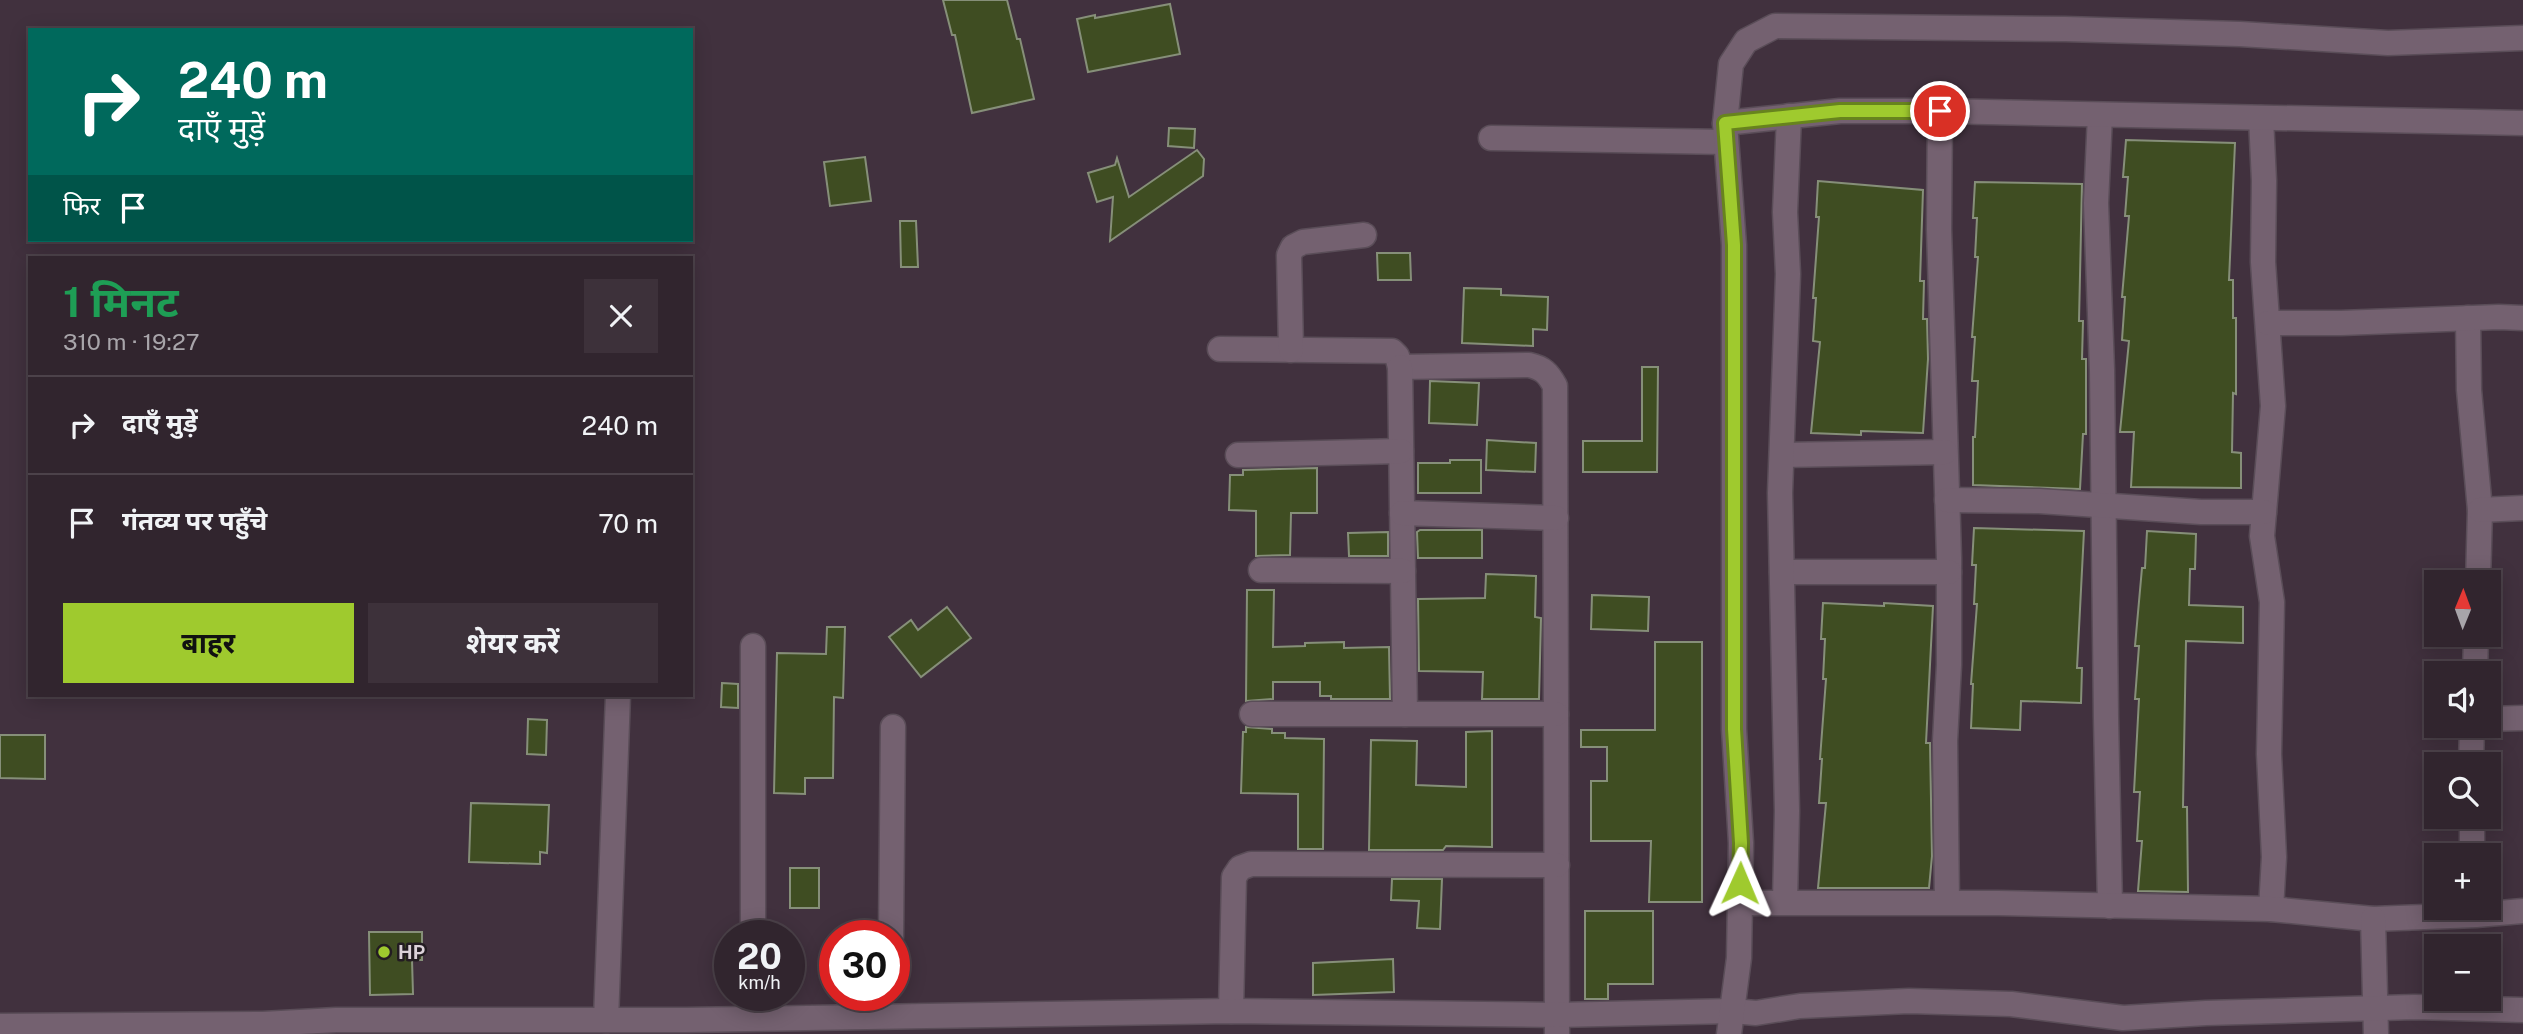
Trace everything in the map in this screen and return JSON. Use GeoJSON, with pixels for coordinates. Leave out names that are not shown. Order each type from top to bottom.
{"type":"FeatureCollection","features":[{"type":"Feature","properties":{"kind":"street"},"geometry":{"type":"LineString","coordinates":[[1730,1022],[1739,958],[1741,843],[1734,716],[1734,245],[1726,132],[1731,64],[1746,41],[1775,26],[2066,29],[2240,34],[2388,43],[2523,38]]}},
{"type":"Feature","properties":{"kind":"street"},"geometry":{"type":"LineString","coordinates":[[1491,138],[1726,132],[1789,116],[1840,111],[2523,123]]}},
{"type":"Feature","properties":{"kind":"street"},"geometry":{"type":"LineString","coordinates":[[1940,111],[1939,229],[1949,572],[1949,665],[1945,741],[1947,902]]}},
{"type":"Feature","properties":{"kind":"street"},"geometry":{"type":"LineString","coordinates":[[2100,115],[2096,203],[2102,370],[2110,906]]}},
{"type":"Feature","properties":{"kind":"street"},"geometry":{"type":"LineString","coordinates":[[1785,902],[1787,811],[1782,454],[1788,274],[1785,212],[1789,116]]}},
{"type":"Feature","properties":{"kind":"street"},"geometry":{"type":"LineString","coordinates":[[2261,118],[2263,262],[2273,406],[2262,536],[2272,602],[2269,754],[2274,857],[2271,909]]}},
{"type":"Feature","properties":{"kind":"street"},"geometry":{"type":"LineString","coordinates":[[1291,350],[1289,255],[1293,247],[1303,242],[1364,234]]}},
{"type":"Feature","properties":{"kind":"street"},"geometry":{"type":"LineString","coordinates":[[2468,318],[2469,390],[2480,510],[2478,570]]}},
{"type":"Feature","properties":{"kind":"street"},"geometry":{"type":"LineString","coordinates":[[2268,323],[2523,318]]}},
{"type":"Feature","properties":{"kind":"street"},"geometry":{"type":"LineString","coordinates":[[1220,349],[1392,351],[1397,356],[1400,367],[1405,714]]}},
{"type":"Feature","properties":{"kind":"street"},"geometry":{"type":"LineString","coordinates":[[1400,367],[1529,365],[1541,368],[1550,375],[1555,386],[1557,1024]]}},
{"type":"Feature","properties":{"kind":"street"},"geometry":{"type":"LineString","coordinates":[[1238,455],[1401,451]]}},
{"type":"Feature","properties":{"kind":"street"},"geometry":{"type":"LineString","coordinates":[[1782,454],[1945,452]]}},
{"type":"Feature","properties":{"kind":"street"},"geometry":{"type":"LineString","coordinates":[[1947,500],[2039,501],[2201,512],[2264,512]]}},
{"type":"Feature","properties":{"kind":"street"},"geometry":{"type":"LineString","coordinates":[[2480,510],[2523,508]]}},
{"type":"Feature","properties":{"kind":"street"},"geometry":{"type":"LineString","coordinates":[[1402,513],[1556,518]]}},
{"type":"Feature","properties":{"kind":"street"},"geometry":{"type":"LineString","coordinates":[[1261,570],[1403,571]]}},
{"type":"Feature","properties":{"kind":"street"},"geometry":{"type":"LineString","coordinates":[[1782,572],[1949,572]]}},
{"type":"Feature","properties":{"kind":"street"},"geometry":{"type":"LineString","coordinates":[[752,920],[753,646]]}},
{"type":"Feature","properties":{"kind":"street"},"geometry":{"type":"LineString","coordinates":[[606,1020],[618,697]]}},
{"type":"Feature","properties":{"kind":"street"},"geometry":{"type":"LineString","coordinates":[[1252,714],[1556,714]]}},
{"type":"Feature","properties":{"kind":"street"},"geometry":{"type":"LineString","coordinates":[[2501,719],[2523,718]]}},
{"type":"Feature","properties":{"kind":"street"},"geometry":{"type":"LineString","coordinates":[[891,920],[893,727]]}},
{"type":"Feature","properties":{"kind":"street"},"geometry":{"type":"LineString","coordinates":[[1231,1011],[1234,877],[1240,868],[1251,864],[1557,865]]}},
{"type":"Feature","properties":{"kind":"street"},"geometry":{"type":"LineString","coordinates":[[1740,903],[1947,902],[2271,909],[2373,919],[2424,916]]}},
{"type":"Feature","properties":{"kind":"street"},"geometry":{"type":"LineString","coordinates":[[2501,911],[2523,911]]}},
{"type":"Feature","properties":{"kind":"street"},"geometry":{"type":"LineString","coordinates":[[2373,919],[2376,1034]]}},
{"type":"Feature","properties":{"kind":"street"},"geometry":{"type":"LineString","coordinates":[[0,1026],[263,1024],[336,1020],[545,1027],[606,1020],[752,1016],[1231,1011],[1557,1024],[1730,1022],[1756,1013],[1800,1006],[1909,1001],[2011,1004],[2123,1018],[2376,1008],[2523,1010]]}},
{"type":"Feature","properties":{"kind":"building"},"geometry":{"type":"Polygon","coordinates":[[[943,0],[1007,0],[1017,39],[1020,39],[1034,99],[972,113],[955,35],[952,35],[943,0]]]}},
{"type":"Feature","properties":{"kind":"building"},"geometry":{"type":"Polygon","coordinates":[[[1170,4],[1180,54],[1088,72],[1077,19],[1170,4]]]}},
{"type":"Feature","properties":{"kind":"building"},"geometry":{"type":"Polygon","coordinates":[[[1169,128],[1195,129],[1194,148],[1168,146],[1169,128]]]}},
{"type":"Feature","properties":{"kind":"building"},"geometry":{"type":"Polygon","coordinates":[[[2126,140],[2235,143],[2229,280],[2233,280],[2233,318],[2236,318],[2236,394],[2233,393],[2232,452],[2241,453],[2241,488],[2131,487],[2134,432],[2120,432],[2129,341],[2122,340],[2125,297],[2122,297],[2129,216],[2125,216],[2128,177],[2123,177],[2126,140]]]}},
{"type":"Feature","properties":{"kind":"building"},"geometry":{"type":"Polygon","coordinates":[[[1197,150],[1204,159],[1203,176],[1110,241],[1113,197],[1097,202],[1088,173],[1115,165],[1117,158],[1129,197],[1197,150]]]}},
{"type":"Feature","properties":{"kind":"building"},"geometry":{"type":"Polygon","coordinates":[[[865,157],[871,201],[830,206],[824,162],[865,157]]]}},
{"type":"Feature","properties":{"kind":"building"},"geometry":{"type":"Polygon","coordinates":[[[1818,181],[1923,190],[1920,281],[1924,281],[1923,319],[1927,319],[1928,359],[1923,433],[1811,433],[1820,342],[1813,341],[1819,217],[1816,217],[1818,181]]]}},
{"type":"Feature","properties":{"kind":"building"},"geometry":{"type":"Polygon","coordinates":[[[1975,182],[2082,184],[2079,321],[2083,321],[2082,359],[2086,359],[2086,434],[2083,434],[2080,489],[1973,485],[1973,437],[1978,381],[1972,381],[1975,337],[1972,337],[1978,257],[1975,257],[1977,218],[1973,218],[1975,182]]]}},
{"type":"Feature","properties":{"kind":"building"},"geometry":{"type":"Polygon","coordinates":[[[900,221],[916,221],[918,267],[901,267],[900,221]]]}},
{"type":"Feature","properties":{"kind":"building"},"geometry":{"type":"Polygon","coordinates":[[[1377,253],[1410,253],[1411,280],[1378,280],[1377,253]]]}},
{"type":"Feature","properties":{"kind":"building"},"geometry":{"type":"Polygon","coordinates":[[[1464,288],[1501,289],[1501,295],[1548,297],[1547,330],[1533,329],[1533,346],[1462,343],[1464,288]]]}},
{"type":"Feature","properties":{"kind":"building"},"geometry":{"type":"Polygon","coordinates":[[[1642,367],[1658,367],[1657,472],[1583,472],[1583,441],[1642,441],[1642,367]]]}},
{"type":"Feature","properties":{"kind":"building"},"geometry":{"type":"Polygon","coordinates":[[[1430,381],[1479,383],[1477,425],[1429,423],[1430,381]]]}},
{"type":"Feature","properties":{"kind":"building"},"geometry":{"type":"Polygon","coordinates":[[[1487,440],[1536,443],[1535,472],[1486,470],[1487,440]]]}},
{"type":"Feature","properties":{"kind":"building"},"geometry":{"type":"Polygon","coordinates":[[[1450,460],[1481,460],[1481,493],[1418,493],[1418,463],[1450,463],[1450,460]]]}},
{"type":"Feature","properties":{"kind":"building"},"geometry":{"type":"Polygon","coordinates":[[[1317,468],[1317,513],[1291,513],[1290,555],[1256,556],[1256,511],[1229,510],[1230,475],[1243,475],[1243,470],[1317,468]]]}},
{"type":"Feature","properties":{"kind":"building"},"geometry":{"type":"Polygon","coordinates":[[[1974,528],[2084,531],[2077,668],[2082,668],[2081,703],[2021,701],[2020,730],[1971,728],[1971,684],[1977,604],[1974,604],[1976,565],[1972,565],[1974,528]]]}},
{"type":"Feature","properties":{"kind":"building"},"geometry":{"type":"Polygon","coordinates":[[[1482,530],[1482,558],[1418,558],[1417,532],[1482,530]]]}},
{"type":"Feature","properties":{"kind":"building"},"geometry":{"type":"Polygon","coordinates":[[[2147,531],[2196,534],[2195,569],[2190,569],[2189,605],[2243,607],[2243,643],[2186,641],[2183,807],[2187,807],[2188,892],[2138,891],[2142,841],[2137,841],[2140,792],[2134,792],[2139,699],[2135,699],[2139,646],[2135,646],[2147,531]]]}},
{"type":"Feature","properties":{"kind":"building"},"geometry":{"type":"Polygon","coordinates":[[[1388,532],[1388,556],[1349,556],[1348,533],[1388,532]]]}},
{"type":"Feature","properties":{"kind":"building"},"geometry":{"type":"Polygon","coordinates":[[[1486,574],[1536,576],[1535,617],[1541,618],[1539,699],[1482,699],[1483,672],[1419,671],[1418,599],[1485,598],[1486,574]]]}},
{"type":"Feature","properties":{"kind":"building"},"geometry":{"type":"Polygon","coordinates":[[[1247,590],[1274,590],[1273,647],[1344,642],[1344,648],[1389,647],[1390,699],[1331,699],[1331,696],[1320,696],[1320,682],[1273,682],[1273,699],[1246,701],[1247,590]]]}},
{"type":"Feature","properties":{"kind":"building"},"geometry":{"type":"Polygon","coordinates":[[[1592,595],[1649,597],[1648,631],[1591,629],[1592,595]]]}},
{"type":"Feature","properties":{"kind":"building"},"geometry":{"type":"Polygon","coordinates":[[[1823,603],[1933,606],[1926,743],[1930,743],[1932,856],[1929,888],[1818,888],[1826,803],[1819,803],[1826,679],[1823,679],[1825,639],[1821,639],[1823,603]]]}},
{"type":"Feature","properties":{"kind":"building"},"geometry":{"type":"Polygon","coordinates":[[[947,607],[971,638],[921,677],[889,637],[911,620],[918,630],[947,607]]]}},
{"type":"Feature","properties":{"kind":"building"},"geometry":{"type":"Polygon","coordinates":[[[827,627],[845,627],[843,698],[834,697],[833,778],[805,778],[805,794],[774,793],[777,653],[826,654],[827,627]]]}},
{"type":"Feature","properties":{"kind":"building"},"geometry":{"type":"Polygon","coordinates":[[[1655,642],[1702,642],[1702,902],[1649,902],[1651,841],[1591,841],[1591,781],[1607,781],[1607,747],[1581,747],[1581,730],[1655,730],[1655,642]]]}},
{"type":"Feature","properties":{"kind":"building"},"geometry":{"type":"Polygon","coordinates":[[[722,683],[738,684],[738,708],[721,707],[722,683]]]}},
{"type":"Feature","properties":{"kind":"building"},"geometry":{"type":"Polygon","coordinates":[[[528,719],[547,720],[546,755],[527,754],[528,719]]]}},
{"type":"Feature","properties":{"kind":"building"},"geometry":{"type":"Polygon","coordinates":[[[1246,727],[1272,729],[1272,733],[1285,733],[1285,738],[1324,739],[1323,849],[1298,849],[1298,794],[1241,793],[1243,732],[1246,732],[1246,727]]]}},
{"type":"Feature","properties":{"kind":"building"},"geometry":{"type":"Polygon","coordinates":[[[1492,731],[1492,847],[1446,846],[1443,850],[1369,850],[1371,740],[1417,741],[1416,785],[1466,787],[1466,732],[1492,731]]]}},
{"type":"Feature","properties":{"kind":"building"},"geometry":{"type":"Polygon","coordinates":[[[0,735],[45,735],[45,779],[0,778],[0,735]]]}},
{"type":"Feature","properties":{"kind":"building"},"geometry":{"type":"Polygon","coordinates":[[[471,803],[549,805],[547,853],[540,852],[540,864],[469,862],[471,803]]]}},
{"type":"Feature","properties":{"kind":"building"},"geometry":{"type":"Polygon","coordinates":[[[790,868],[819,868],[819,908],[790,908],[790,868]]]}},
{"type":"Feature","properties":{"kind":"building"},"geometry":{"type":"Polygon","coordinates":[[[1392,879],[1442,879],[1440,929],[1417,928],[1419,901],[1391,900],[1392,879]]]}},
{"type":"Feature","properties":{"kind":"building"},"geometry":{"type":"Polygon","coordinates":[[[1585,911],[1653,911],[1653,984],[1608,984],[1608,999],[1585,999],[1585,911]]]}},
{"type":"Feature","properties":{"kind":"building"},"geometry":{"type":"Polygon","coordinates":[[[369,932],[422,932],[422,960],[412,960],[413,994],[370,995],[369,932]]]}},
{"type":"Feature","properties":{"kind":"building"},"geometry":{"type":"Polygon","coordinates":[[[1393,959],[1394,992],[1313,995],[1313,963],[1393,959]]]}},
{"type":"Feature","properties":{"kind":"place","name":"HP"},"geometry":{"type":"Point","coordinates":[384,952]}},
{"type":"Feature","properties":{"kind":"route"},"geometry":{"type":"LineString","coordinates":[[1740,883],[1741,843],[1734,729],[1734,245],[1725,123],[1840,111],[1940,111]]}}]}
